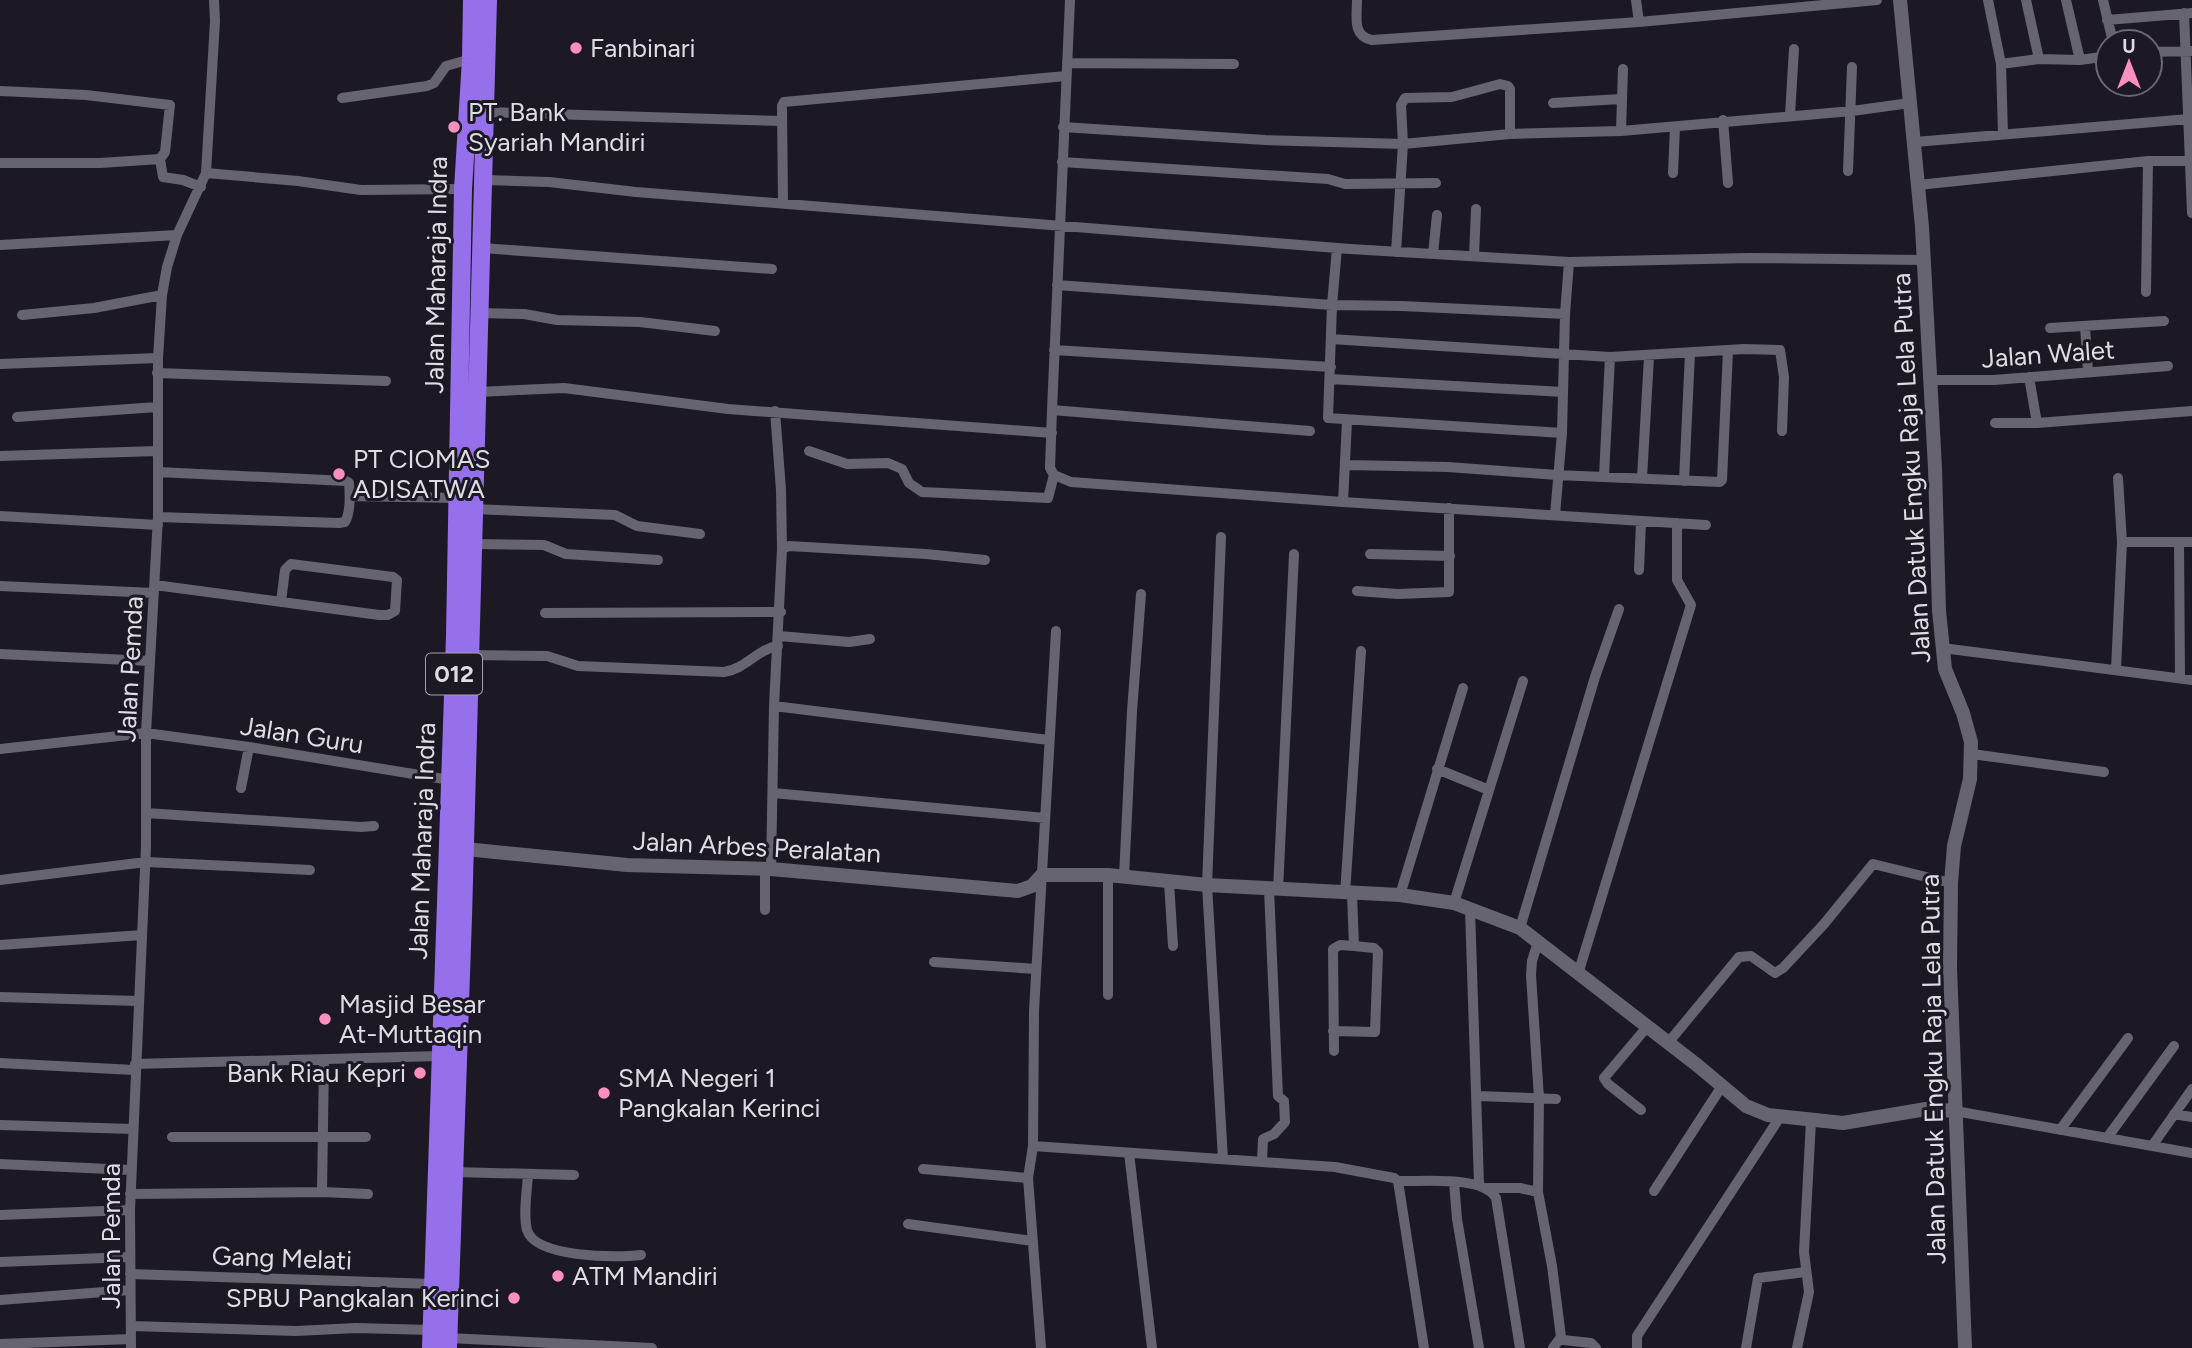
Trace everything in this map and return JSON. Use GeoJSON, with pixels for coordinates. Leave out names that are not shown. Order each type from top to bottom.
{"type":"FeatureCollection","features":[{"type":"Feature","properties":{"kind":"highway","name":"Jalan Maharaja Indra"},"geometry":{"type":"LineString","coordinates":[[448,1343],[464,849],[459,755],[457,498],[463,189],[472,0]]}},
{"type":"Feature","properties":{"kind":"highway","name":"Jalan Maharaja Indra"},"geometry":{"type":"LineString","coordinates":[[431,1339],[450,780],[459,755],[470,654],[488,0]]}},
{"type":"Feature","properties":{"kind":"street","name":"Jalan Pemda"},"geometry":{"type":"LineString","coordinates":[[131,1343],[130,1194],[146,862],[146,733],[158,521],[157,373],[162,295],[167,267],[177,235],[206,173],[214,0]]}},
{"type":"Feature","properties":{"kind":"street"},"geometry":{"type":"LineString","coordinates":[[1070,0],[1050,468],[1054,475],[1071,482],[1706,525]]}},
{"type":"Feature","properties":{"kind":"street"},"geometry":{"type":"LineString","coordinates":[[1357,0],[1357,31],[1363,38],[1372,40],[1639,22],[1877,0]]}},
{"type":"Feature","properties":{"kind":"street"},"geometry":{"type":"LineString","coordinates":[[1636,0],[1639,22]]}},
{"type":"Feature","properties":{"kind":"street","name":"Jalan Datuk Engku Raja Lela Putra"},"geometry":{"type":"LineString","coordinates":[[1900,0],[1924,260],[1942,648],[1945,668],[1966,722],[1972,754],[1967,796],[1954,846],[1951,883],[1950,968],[1965,1348]]}},
{"type":"Feature","properties":{"kind":"street"},"geometry":{"type":"LineString","coordinates":[[1988,0],[2001,64],[2004,134]]}},
{"type":"Feature","properties":{"kind":"street"},"geometry":{"type":"LineString","coordinates":[[2026,0],[2039,59]]}},
{"type":"Feature","properties":{"kind":"street"},"geometry":{"type":"LineString","coordinates":[[2066,0],[2080,60]]}},
{"type":"Feature","properties":{"kind":"street"},"geometry":{"type":"LineString","coordinates":[[2103,0],[2109,28]]}},
{"type":"Feature","properties":{"kind":"street"},"geometry":{"type":"LineString","coordinates":[[2107,20],[2188,13],[2192,213]]}},
{"type":"Feature","properties":{"kind":"street"},"geometry":{"type":"LineString","coordinates":[[1790,114],[1794,49]]}},
{"type":"Feature","properties":{"kind":"street"},"geometry":{"type":"LineString","coordinates":[[2164,52],[2189,51]]}},
{"type":"Feature","properties":{"kind":"street"},"geometry":{"type":"LineString","coordinates":[[2001,64],[2039,59],[2094,58]]}},
{"type":"Feature","properties":{"kind":"street"},"geometry":{"type":"LineString","coordinates":[[342,98],[427,86],[434,83],[446,66],[471,60]]}},
{"type":"Feature","properties":{"kind":"street"},"geometry":{"type":"LineString","coordinates":[[1067,63],[1234,64]]}},
{"type":"Feature","properties":{"kind":"street"},"geometry":{"type":"LineString","coordinates":[[1848,171],[1852,67]]}},
{"type":"Feature","properties":{"kind":"street"},"geometry":{"type":"LineString","coordinates":[[1620,131],[1622,69]]}},
{"type":"Feature","properties":{"kind":"street"},"geometry":{"type":"LineString","coordinates":[[783,204],[784,102],[1066,76]]}},
{"type":"Feature","properties":{"kind":"street"},"geometry":{"type":"LineString","coordinates":[[1396,252],[1403,144],[1401,105],[1405,98],[1451,97],[1500,84],[1508,86],[1510,134]]}},
{"type":"Feature","properties":{"kind":"street"},"geometry":{"type":"LineString","coordinates":[[0,92],[86,95],[170,105],[165,152],[160,159],[163,177],[183,180],[201,187]]}},
{"type":"Feature","properties":{"kind":"street"},"geometry":{"type":"LineString","coordinates":[[1553,103],[1621,99]]}},
{"type":"Feature","properties":{"kind":"street"},"geometry":{"type":"LineString","coordinates":[[1063,127],[1265,140],[1403,144],[1510,134],[1675,127],[1910,103]]}},
{"type":"Feature","properties":{"kind":"street"},"geometry":{"type":"LineString","coordinates":[[486,112],[782,121]]}},
{"type":"Feature","properties":{"kind":"street"},"geometry":{"type":"LineString","coordinates":[[1723,120],[1728,183]]}},
{"type":"Feature","properties":{"kind":"street"},"geometry":{"type":"LineString","coordinates":[[1915,142],[2004,134],[2190,126]]}},
{"type":"Feature","properties":{"kind":"street"},"geometry":{"type":"LineString","coordinates":[[1673,173],[1675,127]]}},
{"type":"Feature","properties":{"kind":"street"},"geometry":{"type":"LineString","coordinates":[[0,163],[100,163],[160,159]]}},
{"type":"Feature","properties":{"kind":"street"},"geometry":{"type":"LineString","coordinates":[[1918,185],[2148,162],[2191,161]]}},
{"type":"Feature","properties":{"kind":"street"},"geometry":{"type":"LineString","coordinates":[[1062,162],[1328,179],[1345,184],[1436,183]]}},
{"type":"Feature","properties":{"kind":"street"},"geometry":{"type":"LineString","coordinates":[[2146,292],[2148,162]]}},
{"type":"Feature","properties":{"kind":"street"},"geometry":{"type":"LineString","coordinates":[[206,173],[361,190],[463,189]]}},
{"type":"Feature","properties":{"kind":"street"},"geometry":{"type":"LineString","coordinates":[[484,180],[549,182],[636,192],[1337,248],[1569,262],[1749,258],[1924,260]]}},
{"type":"Feature","properties":{"kind":"street"},"geometry":{"type":"LineString","coordinates":[[1474,256],[1476,209]]}},
{"type":"Feature","properties":{"kind":"street"},"geometry":{"type":"LineString","coordinates":[[1433,254],[1437,215]]}},
{"type":"Feature","properties":{"kind":"street"},"geometry":{"type":"LineString","coordinates":[[0,245],[177,235]]}},
{"type":"Feature","properties":{"kind":"street"},"geometry":{"type":"LineString","coordinates":[[482,248],[772,269]]}},
{"type":"Feature","properties":{"kind":"street"},"geometry":{"type":"LineString","coordinates":[[1337,248],[1328,417],[1347,421],[1562,433]]}},
{"type":"Feature","properties":{"kind":"street"},"geometry":{"type":"LineString","coordinates":[[1555,515],[1562,433],[1569,262]]}},
{"type":"Feature","properties":{"kind":"street"},"geometry":{"type":"LineString","coordinates":[[1057,285],[1332,305],[1565,314]]}},
{"type":"Feature","properties":{"kind":"street"},"geometry":{"type":"LineString","coordinates":[[22,315],[94,308],[162,295]]}},
{"type":"Feature","properties":{"kind":"street"},"geometry":{"type":"LineString","coordinates":[[479,313],[524,314],[556,320],[640,322],[715,331]]}},
{"type":"Feature","properties":{"kind":"street"},"geometry":{"type":"LineString","coordinates":[[2050,328],[2164,321]]}},
{"type":"Feature","properties":{"kind":"street"},"geometry":{"type":"LineString","coordinates":[[2085,326],[2088,372]]}},
{"type":"Feature","properties":{"kind":"street"},"geometry":{"type":"LineString","coordinates":[[1331,339],[1610,358],[1780,350],[1784,377],[1782,431]]}},
{"type":"Feature","properties":{"kind":"street"},"geometry":{"type":"LineString","coordinates":[[1054,350],[1331,367]]}},
{"type":"Feature","properties":{"kind":"street"},"geometry":{"type":"LineString","coordinates":[[1346,465],[1448,467],[1715,483],[1722,480],[1728,351]]}},
{"type":"Feature","properties":{"kind":"street"},"geometry":{"type":"LineString","coordinates":[[1684,481],[1690,353]]}},
{"type":"Feature","properties":{"kind":"street"},"geometry":{"type":"LineString","coordinates":[[1642,478],[1649,357]]}},
{"type":"Feature","properties":{"kind":"street"},"geometry":{"type":"LineString","coordinates":[[0,364],[158,358]]}},
{"type":"Feature","properties":{"kind":"street"},"geometry":{"type":"LineString","coordinates":[[1604,476],[1610,358]]}},
{"type":"Feature","properties":{"kind":"street","name":"Jalan Walet"},"geometry":{"type":"LineString","coordinates":[[1931,380],[1994,380],[2168,366]]}},
{"type":"Feature","properties":{"kind":"street"},"geometry":{"type":"LineString","coordinates":[[157,373],[386,381]]}},
{"type":"Feature","properties":{"kind":"street"},"geometry":{"type":"LineString","coordinates":[[2029,377],[2037,423]]}},
{"type":"Feature","properties":{"kind":"street"},"geometry":{"type":"LineString","coordinates":[[1330,379],[1563,392]]}},
{"type":"Feature","properties":{"kind":"street"},"geometry":{"type":"LineString","coordinates":[[477,392],[564,388],[684,404],[1052,433]]}},
{"type":"Feature","properties":{"kind":"street"},"geometry":{"type":"LineString","coordinates":[[17,417],[157,407]]}},
{"type":"Feature","properties":{"kind":"street"},"geometry":{"type":"LineString","coordinates":[[1052,410],[1310,431]]}},
{"type":"Feature","properties":{"kind":"street"},"geometry":{"type":"LineString","coordinates":[[765,910],[781,612],[781,490],[775,411]]}},
{"type":"Feature","properties":{"kind":"street"},"geometry":{"type":"LineString","coordinates":[[1995,424],[2192,411]]}},
{"type":"Feature","properties":{"kind":"street"},"geometry":{"type":"LineString","coordinates":[[1343,502],[1347,421]]}},
{"type":"Feature","properties":{"kind":"street"},"geometry":{"type":"LineString","coordinates":[[0,456],[157,451]]}},
{"type":"Feature","properties":{"kind":"street"},"geometry":{"type":"LineString","coordinates":[[809,451],[847,464],[888,463],[902,469],[909,483],[922,492],[1046,499],[1054,475]]}},
{"type":"Feature","properties":{"kind":"street"},"geometry":{"type":"LineString","coordinates":[[0,516],[340,523],[345,522],[348,516],[350,496],[349,483],[346,481],[158,472]]}},
{"type":"Feature","properties":{"kind":"street"},"geometry":{"type":"LineString","coordinates":[[2116,669],[2122,542],[2118,478]]}},
{"type":"Feature","properties":{"kind":"street"},"geometry":{"type":"LineString","coordinates":[[350,496],[457,498]]}},
{"type":"Feature","properties":{"kind":"street"},"geometry":{"type":"LineString","coordinates":[[1357,591],[1446,593],[1450,589],[1449,508]]}},
{"type":"Feature","properties":{"kind":"street"},"geometry":{"type":"LineString","coordinates":[[473,509],[615,515],[637,526],[700,534]]}},
{"type":"Feature","properties":{"kind":"street"},"geometry":{"type":"LineString","coordinates":[[1639,570],[1642,522]]}},
{"type":"Feature","properties":{"kind":"street"},"geometry":{"type":"LineString","coordinates":[[1578,974],[1691,605],[1677,580],[1677,523]]}},
{"type":"Feature","properties":{"kind":"street"},"geometry":{"type":"LineString","coordinates":[[1221,537],[1207,885],[1223,1159]]}},
{"type":"Feature","properties":{"kind":"street"},"geometry":{"type":"LineString","coordinates":[[2122,542],[2192,542]]}},
{"type":"Feature","properties":{"kind":"street"},"geometry":{"type":"LineString","coordinates":[[2179,542],[2179,678]]}},
{"type":"Feature","properties":{"kind":"street"},"geometry":{"type":"LineString","coordinates":[[472,544],[544,545],[566,554],[658,560]]}},
{"type":"Feature","properties":{"kind":"street"},"geometry":{"type":"LineString","coordinates":[[782,549],[789,546],[926,554],[985,561]]}},
{"type":"Feature","properties":{"kind":"street"},"geometry":{"type":"LineString","coordinates":[[1262,1161],[1263,1139],[1274,1135],[1285,1122],[1284,1101],[1278,1096],[1274,889],[1294,554]]}},
{"type":"Feature","properties":{"kind":"street"},"geometry":{"type":"LineString","coordinates":[[1370,554],[1450,556]]}},
{"type":"Feature","properties":{"kind":"street"},"geometry":{"type":"LineString","coordinates":[[0,586],[154,589],[388,615],[395,611],[397,582],[393,577],[291,564],[285,570],[281,602]]}},
{"type":"Feature","properties":{"kind":"street"},"geometry":{"type":"LineString","coordinates":[[1124,877],[1141,594]]}},
{"type":"Feature","properties":{"kind":"street"},"geometry":{"type":"LineString","coordinates":[[1520,928],[1595,677],[1619,609]]}},
{"type":"Feature","properties":{"kind":"street"},"geometry":{"type":"LineString","coordinates":[[545,613],[781,612]]}},
{"type":"Feature","properties":{"kind":"street"},"geometry":{"type":"LineString","coordinates":[[1041,1348],[1028,1178],[1033,1146],[1036,969],[1056,631]]}},
{"type":"Feature","properties":{"kind":"street"},"geometry":{"type":"LineString","coordinates":[[470,654],[547,656],[578,666],[724,672],[739,668],[779,641],[849,642],[870,639]]}},
{"type":"Feature","properties":{"kind":"street"},"geometry":{"type":"LineString","coordinates":[[1942,648],[2192,680]]}},
{"type":"Feature","properties":{"kind":"street"},"geometry":{"type":"LineString","coordinates":[[1354,946],[1348,894],[1361,651]]}},
{"type":"Feature","properties":{"kind":"street"},"geometry":{"type":"LineString","coordinates":[[0,654],[150,661]]}},
{"type":"Feature","properties":{"kind":"street"},"geometry":{"type":"LineString","coordinates":[[1454,904],[1523,681]]}},
{"type":"Feature","properties":{"kind":"street"},"geometry":{"type":"LineString","coordinates":[[1400,895],[1463,688]]}},
{"type":"Feature","properties":{"kind":"street"},"geometry":{"type":"LineString","coordinates":[[774,706],[1049,740]]}},
{"type":"Feature","properties":{"kind":"street","name":"Jalan Guru"},"geometry":{"type":"LineString","coordinates":[[0,749],[146,733],[450,780]]}},
{"type":"Feature","properties":{"kind":"street"},"geometry":{"type":"LineString","coordinates":[[241,788],[249,747]]}},
{"type":"Feature","properties":{"kind":"street"},"geometry":{"type":"LineString","coordinates":[[1972,754],[2104,772]]}},
{"type":"Feature","properties":{"kind":"street"},"geometry":{"type":"LineString","coordinates":[[1437,769],[1489,790]]}},
{"type":"Feature","properties":{"kind":"street"},"geometry":{"type":"LineString","coordinates":[[773,793],[1045,818]]}},
{"type":"Feature","properties":{"kind":"street"},"geometry":{"type":"LineString","coordinates":[[146,813],[374,826]]}},
{"type":"Feature","properties":{"kind":"street","name":"Jalan Arbes Peralatan"},"geometry":{"type":"LineString","coordinates":[[464,849],[627,864],[768,869],[1018,891],[1032,886],[1042,875]]}},
{"type":"Feature","properties":{"kind":"street"},"geometry":{"type":"LineString","coordinates":[[0,880],[146,862],[310,870]]}},
{"type":"Feature","properties":{"kind":"street"},"geometry":{"type":"LineString","coordinates":[[1668,1043],[1739,957],[1751,956],[1775,973],[1783,968],[1822,928],[1873,864],[1951,883]]}},
{"type":"Feature","properties":{"kind":"street"},"geometry":{"type":"LineString","coordinates":[[1042,875],[1108,875],[1207,885],[1400,895],[1454,904],[1520,928],[1746,1107],[1780,1117],[1843,1123],[1926,1109],[1955,1111],[2192,1153]]}},
{"type":"Feature","properties":{"kind":"street"},"geometry":{"type":"LineString","coordinates":[[1108,875],[1108,995]]}},
{"type":"Feature","properties":{"kind":"street"},"geometry":{"type":"LineString","coordinates":[[1169,882],[1173,946]]}},
{"type":"Feature","properties":{"kind":"street"},"geometry":{"type":"LineString","coordinates":[[1470,909],[1483,1186],[1496,1198],[1520,1348]]}},
{"type":"Feature","properties":{"kind":"street"},"geometry":{"type":"LineString","coordinates":[[0,946],[142,935]]}},
{"type":"Feature","properties":{"kind":"street"},"geometry":{"type":"LineString","coordinates":[[1538,942],[1531,975],[1539,1098],[1538,1192],[1552,1266],[1561,1337],[1553,1348]]}},
{"type":"Feature","properties":{"kind":"street"},"geometry":{"type":"LineString","coordinates":[[1333,1031],[1374,1032],[1378,952],[1374,948],[1340,945],[1333,949],[1333,1031],[1334,1051]]}},
{"type":"Feature","properties":{"kind":"street"},"geometry":{"type":"LineString","coordinates":[[934,962],[1036,969]]}},
{"type":"Feature","properties":{"kind":"street"},"geometry":{"type":"LineString","coordinates":[[0,997],[138,1001]]}},
{"type":"Feature","properties":{"kind":"street"},"geometry":{"type":"LineString","coordinates":[[1641,1110],[1604,1078],[1647,1027]]}},
{"type":"Feature","properties":{"kind":"street"},"geometry":{"type":"LineString","coordinates":[[2060,1130],[2128,1038]]}},
{"type":"Feature","properties":{"kind":"street"},"geometry":{"type":"LineString","coordinates":[[2106,1138],[2175,1046]]}},
{"type":"Feature","properties":{"kind":"street"},"geometry":{"type":"LineString","coordinates":[[0,1063],[135,1067],[440,1056]]}},
{"type":"Feature","properties":{"kind":"street"},"geometry":{"type":"LineString","coordinates":[[322,1192],[324,1060]]}},
{"type":"Feature","properties":{"kind":"street"},"geometry":{"type":"LineString","coordinates":[[1654,1191],[1722,1086]]}},
{"type":"Feature","properties":{"kind":"street"},"geometry":{"type":"LineString","coordinates":[[2152,1146],[2192,1089]]}},
{"type":"Feature","properties":{"kind":"street"},"geometry":{"type":"LineString","coordinates":[[1477,1096],[1556,1099]]}},
{"type":"Feature","properties":{"kind":"street"},"geometry":{"type":"LineString","coordinates":[[2175,1114],[2192,1117]]}},
{"type":"Feature","properties":{"kind":"street"},"geometry":{"type":"LineString","coordinates":[[1637,1348],[1637,1336],[1780,1117]]}},
{"type":"Feature","properties":{"kind":"street"},"geometry":{"type":"LineString","coordinates":[[1797,1348],[1809,1292],[1804,1252],[1811,1121]]}},
{"type":"Feature","properties":{"kind":"street"},"geometry":{"type":"LineString","coordinates":[[0,1125],[133,1129]]}},
{"type":"Feature","properties":{"kind":"street"},"geometry":{"type":"LineString","coordinates":[[172,1137],[366,1137]]}},
{"type":"Feature","properties":{"kind":"street"},"geometry":{"type":"LineString","coordinates":[[1033,1146],[1335,1167],[1387,1176],[1398,1181],[1454,1182],[1538,1192]]}},
{"type":"Feature","properties":{"kind":"street"},"geometry":{"type":"LineString","coordinates":[[1129,1153],[1152,1348]]}},
{"type":"Feature","properties":{"kind":"street"},"geometry":{"type":"LineString","coordinates":[[0,1164],[131,1170]]}},
{"type":"Feature","properties":{"kind":"street"},"geometry":{"type":"LineString","coordinates":[[923,1169],[1028,1178]]}},
{"type":"Feature","properties":{"kind":"street"},"geometry":{"type":"LineString","coordinates":[[454,1172],[574,1175]]}},
{"type":"Feature","properties":{"kind":"street"},"geometry":{"type":"LineString","coordinates":[[528,1175],[527,1229],[536,1241],[577,1255],[605,1258],[642,1255]]}},
{"type":"Feature","properties":{"kind":"street"},"geometry":{"type":"LineString","coordinates":[[1398,1181],[1424,1348]]}},
{"type":"Feature","properties":{"kind":"street"},"geometry":{"type":"LineString","coordinates":[[1454,1182],[1457,1219],[1479,1348]]}},
{"type":"Feature","properties":{"kind":"street"},"geometry":{"type":"LineString","coordinates":[[130,1194],[368,1194]]}},
{"type":"Feature","properties":{"kind":"street"},"geometry":{"type":"LineString","coordinates":[[0,1215],[130,1210]]}},
{"type":"Feature","properties":{"kind":"street"},"geometry":{"type":"LineString","coordinates":[[908,1224],[1033,1241]]}},
{"type":"Feature","properties":{"kind":"street"},"geometry":{"type":"LineString","coordinates":[[0,1262],[130,1257]]}},
{"type":"Feature","properties":{"kind":"street"},"geometry":{"type":"LineString","coordinates":[[1746,1348],[1758,1278],[1805,1272]]}},
{"type":"Feature","properties":{"kind":"street","name":"Gang Melati"},"geometry":{"type":"LineString","coordinates":[[130,1274],[433,1284]]}},
{"type":"Feature","properties":{"kind":"street"},"geometry":{"type":"LineString","coordinates":[[0,1300],[130,1290]]}},
{"type":"Feature","properties":{"kind":"street"},"geometry":{"type":"LineString","coordinates":[[131,1326],[296,1331],[356,1328],[431,1339]]}},
{"type":"Feature","properties":{"kind":"street"},"geometry":{"type":"LineString","coordinates":[[1561,1337],[1563,1340],[1591,1343],[1597,1348]]}},
{"type":"Feature","properties":{"kind":"street"},"geometry":{"type":"LineString","coordinates":[[0,1344],[131,1343]]}},
{"type":"Feature","properties":{"kind":"street"},"geometry":{"type":"LineString","coordinates":[[448,1343],[652,1348]]}},
{"type":"Feature","properties":{"kind":"place","name":"Fanbinari"},"geometry":{"type":"Point","coordinates":[576,48]}},
{"type":"Feature","properties":{"kind":"place","name":"PT. Bank Syariah Mandiri"},"geometry":{"type":"Point","coordinates":[454,127]}},
{"type":"Feature","properties":{"kind":"place","name":"PT CIOMAS ADISATWA"},"geometry":{"type":"Point","coordinates":[339,474]}},
{"type":"Feature","properties":{"kind":"place","name":"Masjid Besar At-Muttaqin"},"geometry":{"type":"Point","coordinates":[325,1019]}},
{"type":"Feature","properties":{"kind":"place","name":"Bank Riau Kepri"},"geometry":{"type":"Point","coordinates":[420,1073]}},
{"type":"Feature","properties":{"kind":"place","name":"SMA Negeri 1 Pangkalan Kerinci"},"geometry":{"type":"Point","coordinates":[604,1093]}},
{"type":"Feature","properties":{"kind":"place","name":"ATM Mandiri"},"geometry":{"type":"Point","coordinates":[558,1276]}},
{"type":"Feature","properties":{"kind":"place","name":"SPBU Pangkalan Kerinci"},"geometry":{"type":"Point","coordinates":[514,1298]}}]}
